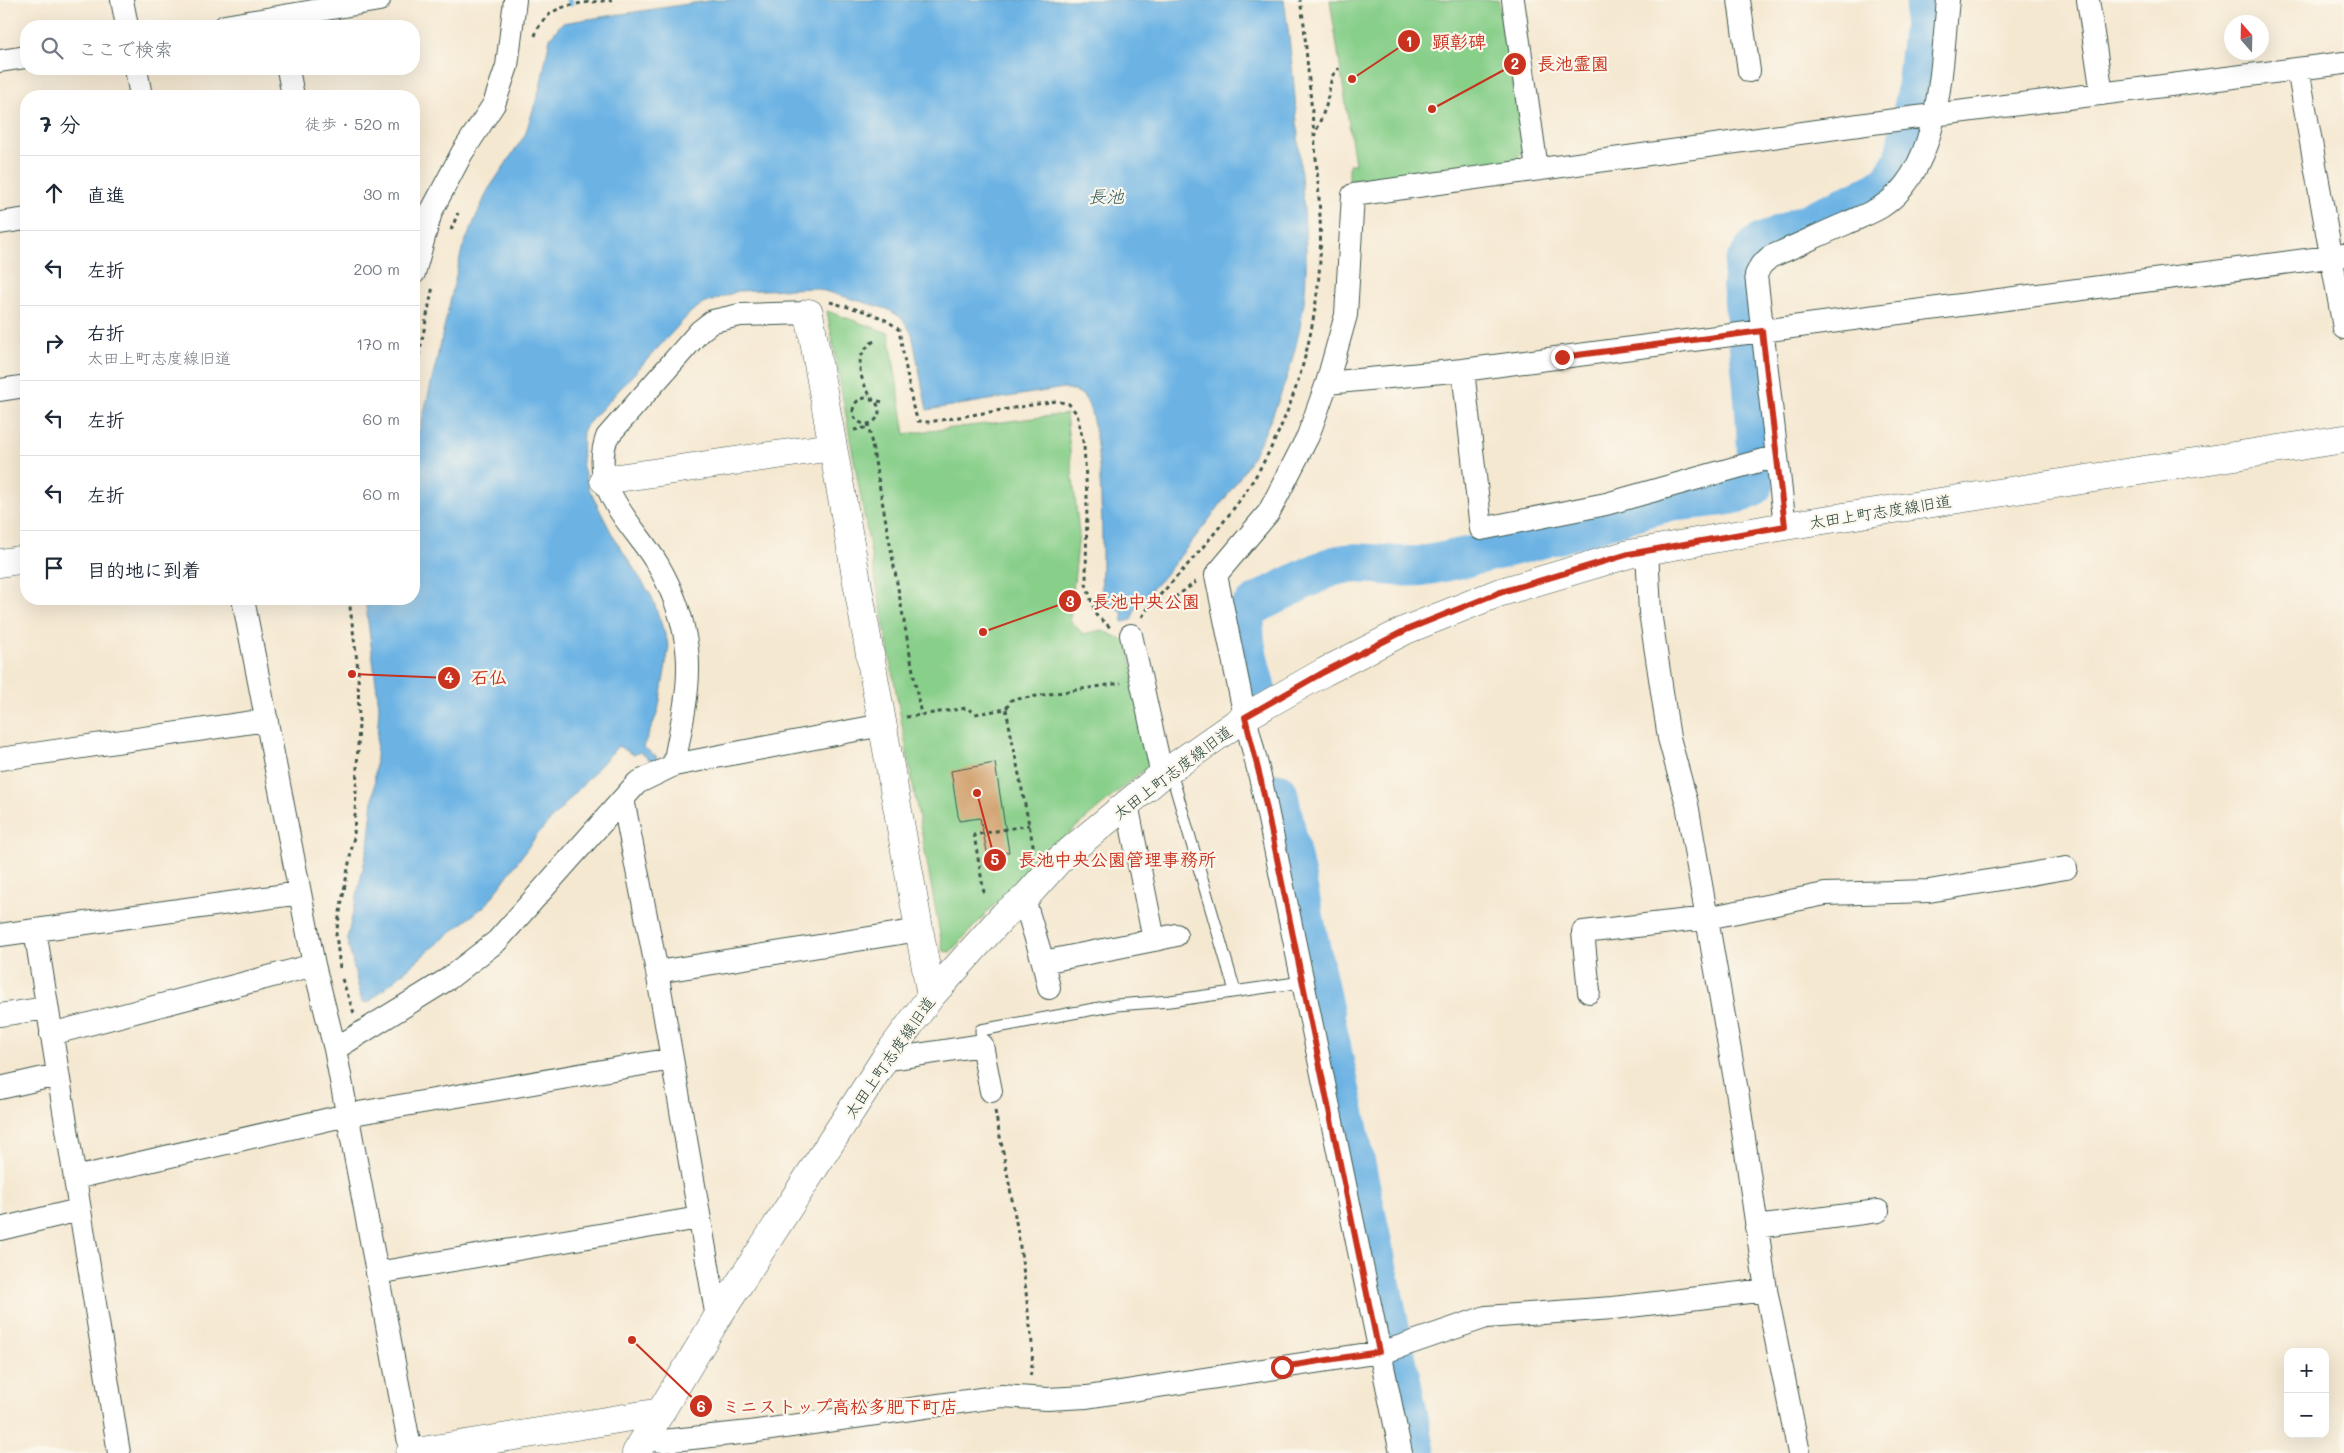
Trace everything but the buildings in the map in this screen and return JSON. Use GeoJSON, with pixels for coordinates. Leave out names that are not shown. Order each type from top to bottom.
{"type":"FeatureCollection","features":[{"type":"Feature","properties":{"kind":"street"},"geometry":{"type":"LineString","coordinates":[[122,0],[126,20]]}},
{"type":"Feature","properties":{"kind":"street"},"geometry":{"type":"LineString","coordinates":[[287,20],[379,0]]}},
{"type":"Feature","properties":{"kind":"street"},"geometry":{"type":"LineString","coordinates":[[420,251],[431,212],[462,152],[494,104],[507,66],[515,0]]}},
{"type":"Feature","properties":{"kind":"street"},"geometry":{"type":"LineString","coordinates":[[1512,0],[1537,170]]}},
{"type":"Feature","properties":{"kind":"street"},"geometry":{"type":"LineString","coordinates":[[1739,0],[1749,71]]}},
{"type":"Feature","properties":{"kind":"street"},"geometry":{"type":"LineString","coordinates":[[1785,526],[1765,459],[1751,332],[1756,275],[1761,265],[1770,258],[1881,207],[1899,193],[1921,159],[1918,117],[1948,0]]}},
{"type":"Feature","properties":{"kind":"street"},"geometry":{"type":"LineString","coordinates":[[2088,0],[2102,94]]}},
{"type":"Feature","properties":{"kind":"street"},"geometry":{"type":"LineString","coordinates":[[0,61],[20,58]]}},
{"type":"Feature","properties":{"kind":"street"},"geometry":{"type":"LineString","coordinates":[[1402,1453],[1390,1349],[1302,982],[1216,575],[1269,512],[1308,436],[1327,384],[1346,315],[1353,195],[1918,117],[2344,62]]}},
{"type":"Feature","properties":{"kind":"street"},"geometry":{"type":"LineString","coordinates":[[2298,69],[2338,256],[2344,328]]}},
{"type":"Feature","properties":{"kind":"street"},"geometry":{"type":"LineString","coordinates":[[137,75],[140,90]]}},
{"type":"Feature","properties":{"kind":"street"},"geometry":{"type":"LineString","coordinates":[[289,75],[292,90]]}},
{"type":"Feature","properties":{"kind":"street"},"geometry":{"type":"LineString","coordinates":[[0,224],[20,220]]}},
{"type":"Feature","properties":{"kind":"street"},"geometry":{"type":"LineString","coordinates":[[1327,384],[1463,370],[2338,256]]}},
{"type":"Feature","properties":{"kind":"street"},"geometry":{"type":"LineString","coordinates":[[674,766],[684,702],[688,660],[685,636],[676,604],[658,565],[616,507],[604,480],[601,453],[607,437],[700,331],[713,321],[740,315],[818,307],[891,721],[919,930],[931,996]]}},
{"type":"Feature","properties":{"kind":"street"},"geometry":{"type":"LineString","coordinates":[[1463,370],[1481,529],[1606,504],[1765,459]]}},
{"type":"Feature","properties":{"kind":"street"},"geometry":{"type":"LineString","coordinates":[[0,390],[20,387]]}},
{"type":"Feature","properties":{"kind":"street"},"geometry":{"type":"LineString","coordinates":[[604,480],[841,439]]}},
{"type":"Feature","properties":{"kind":"street","name":"太田上町志度線旧道"},"geometry":{"type":"LineString","coordinates":[[640,1446],[717,1318],[884,1060],[931,996],[1004,915],[1024,899],[1059,860],[1166,772],[1245,717],[1324,672],[1406,630],[1498,593],[1629,554],[1785,526],[2344,439]]}},
{"type":"Feature","properties":{"kind":"street"},"geometry":{"type":"LineString","coordinates":[[1647,550],[1650,612],[1670,738],[1688,804],[1738,1097],[1766,1290],[1799,1453]]}},
{"type":"Feature","properties":{"kind":"street"},"geometry":{"type":"LineString","coordinates":[[0,563],[20,560]]}},
{"type":"Feature","properties":{"kind":"street"},"geometry":{"type":"LineString","coordinates":[[244,605],[314,965],[334,1043],[410,1453],[660,1412]]}},
{"type":"Feature","properties":{"kind":"street"},"geometry":{"type":"LineString","coordinates":[[1130,635],[1166,772]]}},
{"type":"Feature","properties":{"kind":"street"},"geometry":{"type":"LineString","coordinates":[[0,759],[267,720]]}},
{"type":"Feature","properties":{"kind":"street"},"geometry":{"type":"LineString","coordinates":[[334,1043],[448,979],[497,941],[637,783],[674,766],[891,721]]}},
{"type":"Feature","properties":{"kind":"street"},"geometry":{"type":"LineString","coordinates":[[623,799],[657,972],[717,1318]]}},
{"type":"Feature","properties":{"kind":"street"},"geometry":{"type":"LineString","coordinates":[[1042,962],[1165,937],[1127,804]]}},
{"type":"Feature","properties":{"kind":"street"},"geometry":{"type":"LineString","coordinates":[[1589,992],[1583,932],[1707,918],[1825,894],[1929,891],[2066,868]]}},
{"type":"Feature","properties":{"kind":"street"},"geometry":{"type":"LineString","coordinates":[[0,935],[300,893]]}},
{"type":"Feature","properties":{"kind":"street"},"geometry":{"type":"LineString","coordinates":[[1024,899],[1048,988]]}},
{"type":"Feature","properties":{"kind":"street"},"geometry":{"type":"LineString","coordinates":[[35,930],[119,1453]]}},
{"type":"Feature","properties":{"kind":"street"},"geometry":{"type":"LineString","coordinates":[[657,972],[919,930]]}},
{"type":"Feature","properties":{"kind":"street"},"geometry":{"type":"LineString","coordinates":[[51,1034],[314,965]]}},
{"type":"Feature","properties":{"kind":"street"},"geometry":{"type":"LineString","coordinates":[[0,1015],[47,1008]]}},
{"type":"Feature","properties":{"kind":"street"},"geometry":{"type":"LineString","coordinates":[[884,1060],[982,1045],[991,1091]]}},
{"type":"Feature","properties":{"kind":"street"},"geometry":{"type":"LineString","coordinates":[[75,1178],[347,1116],[672,1058]]}},
{"type":"Feature","properties":{"kind":"street"},"geometry":{"type":"LineString","coordinates":[[0,1088],[57,1075]]}},
{"type":"Feature","properties":{"kind":"street"},"geometry":{"type":"LineString","coordinates":[[0,1229],[79,1210]]}},
{"type":"Feature","properties":{"kind":"street"},"geometry":{"type":"LineString","coordinates":[[1756,1227],[1878,1211]]}},
{"type":"Feature","properties":{"kind":"street"},"geometry":{"type":"LineString","coordinates":[[377,1273],[699,1218]]}},
{"type":"Feature","properties":{"kind":"street"},"geometry":{"type":"LineString","coordinates":[[640,1446],[664,1440],[750,1432],[1002,1396],[1087,1397],[1390,1349],[1486,1317],[1614,1308],[1766,1290]]}},
{"type":"Feature","properties":{"kind":"lane"},"geometry":{"type":"LineString","coordinates":[[1166,772],[1235,991]]}},
{"type":"Feature","properties":{"kind":"lane"},"geometry":{"type":"LineString","coordinates":[[982,1045],[981,1030],[990,1028],[1116,1005],[1170,1001],[1302,982]]}},
{"type":"Feature","properties":{"kind":"path"},"geometry":{"type":"LineString","coordinates":[[532,44],[538,26],[548,13],[560,8],[612,0]]}},
{"type":"Feature","properties":{"kind":"path"},"geometry":{"type":"LineString","coordinates":[[818,307],[881,318],[892,323],[899,330],[913,407],[918,421],[929,422],[1056,401],[1069,404],[1077,414],[1084,446],[1087,496],[1086,584],[1090,602],[1096,615],[1104,624],[1116,631],[1130,635],[1148,608],[1192,561],[1261,466],[1283,420],[1298,381],[1310,332],[1318,285],[1320,218],[1304,24],[1300,0]]}},
{"type":"Feature","properties":{"kind":"path"},"geometry":{"type":"LineString","coordinates":[[1313,138],[1326,106],[1332,76],[1339,68]]}},
{"type":"Feature","properties":{"kind":"path"},"geometry":{"type":"LineString","coordinates":[[450,233],[460,209]]}},
{"type":"Feature","properties":{"kind":"path"},"geometry":{"type":"LineString","coordinates":[[420,351],[434,285]]}},
{"type":"Feature","properties":{"kind":"path"},"geometry":{"type":"LineString","coordinates":[[841,439],[869,425],[875,420],[879,412],[876,402],[872,400],[859,374],[860,357],[865,347],[874,341]]}},
{"type":"Feature","properties":{"kind":"path"},"geometry":{"type":"LineString","coordinates":[[869,425],[856,419],[854,409],[858,401],[862,399],[883,402]]}},
{"type":"Feature","properties":{"kind":"path"},"geometry":{"type":"LineString","coordinates":[[869,425],[921,715]]}},
{"type":"Feature","properties":{"kind":"path"},"geometry":{"type":"LineString","coordinates":[[1148,608],[1167,603],[1197,581],[1216,575]]}},
{"type":"Feature","properties":{"kind":"path"},"geometry":{"type":"LineString","coordinates":[[334,1043],[356,1021],[340,971],[336,934],[354,836],[359,723],[358,669],[350,605]]}},
{"type":"Feature","properties":{"kind":"path"},"geometry":{"type":"LineString","coordinates":[[1035,852],[1006,709],[1011,700],[1141,680]]}},
{"type":"Feature","properties":{"kind":"path"},"geometry":{"type":"LineString","coordinates":[[891,721],[967,708],[975,714],[1006,709]]}},
{"type":"Feature","properties":{"kind":"path"},"geometry":{"type":"LineString","coordinates":[[984,893],[974,836],[1029,825]]}},
{"type":"Feature","properties":{"kind":"path"},"geometry":{"type":"LineString","coordinates":[[991,1091],[1017,1222],[1027,1295],[1034,1363],[1025,1397]]}},
{"type":"Feature","properties":{"kind":"green space"},"geometry":{"type":"Polygon","coordinates":[[[1330,0],[1498,0],[1525,150],[1514,161],[1349,181],[1349,164],[1355,164],[1330,0]]]}},
{"type":"Feature","properties":{"kind":"green space"},"geometry":{"type":"Polygon","coordinates":[[[827,311],[889,333],[905,434],[1066,414],[1079,534],[1070,620],[1083,634],[1102,630],[1127,642],[1153,762],[1036,861],[950,952],[943,951],[827,311]]]}},
{"type":"Feature","properties":{"kind":"water","name":"長池"},"geometry":{"type":"Polygon","coordinates":[[[714,0],[1284,0],[1305,221],[1306,282],[1301,321],[1293,358],[1273,414],[1247,466],[1218,508],[1186,549],[1141,601],[1132,620],[1123,622],[1122,612],[1101,599],[1102,526],[1099,462],[1091,411],[1082,395],[1064,388],[927,410],[912,334],[902,318],[887,309],[814,288],[738,291],[701,305],[691,312],[583,429],[582,463],[589,489],[613,536],[652,597],[669,646],[658,712],[643,747],[657,757],[654,763],[640,752],[634,755],[618,746],[537,835],[487,904],[434,946],[368,1003],[362,1002],[347,939],[368,846],[374,791],[379,706],[366,605],[420,605],[420,428],[462,249],[488,190],[525,135],[540,88],[550,38],[562,23],[714,0]]]}},
{"type":"Feature","properties":{"kind":"waterway"},"geometry":{"type":"LineString","coordinates":[[1256,690],[1248,659],[1245,636],[1245,625],[1251,608],[1276,593],[1331,567],[1355,563],[1403,566],[1428,565],[1527,542],[1658,504],[1725,496],[1746,491],[1752,487],[1756,476],[1756,425],[1742,285],[1744,265],[1758,245],[1875,193],[1892,180],[1904,159],[1915,100],[1926,0]]}},
{"type":"Feature","properties":{"kind":"waterway"},"geometry":{"type":"LineString","coordinates":[[1278,793],[1416,1453]]}},
{"type":"Feature","properties":{"kind":"place","name":"顕彰碑"},"geometry":{"type":"Point","coordinates":[1352,79]}},
{"type":"Feature","properties":{"kind":"place","name":"長池霊園"},"geometry":{"type":"Point","coordinates":[1432,109]}},
{"type":"Feature","properties":{"kind":"place","name":"長池中央公園"},"geometry":{"type":"Point","coordinates":[983,632]}},
{"type":"Feature","properties":{"kind":"place","name":"石仏"},"geometry":{"type":"Point","coordinates":[352,674]}},
{"type":"Feature","properties":{"kind":"place","name":"長池中央公園管理事務所"},"geometry":{"type":"Point","coordinates":[977,793]}},
{"type":"Feature","properties":{"kind":"place","name":"ミニストップ高松多肥下町店"},"geometry":{"type":"Point","coordinates":[632,1340]}},
{"type":"Feature","properties":{"kind":"route"},"geometry":{"type":"LineString","coordinates":[[1282,1367],[1379,1352],[1261,781],[1245,717],[1324,672],[1406,630],[1498,593],[1629,554],[1785,526],[1762,331],[1562,357]]}}]}
